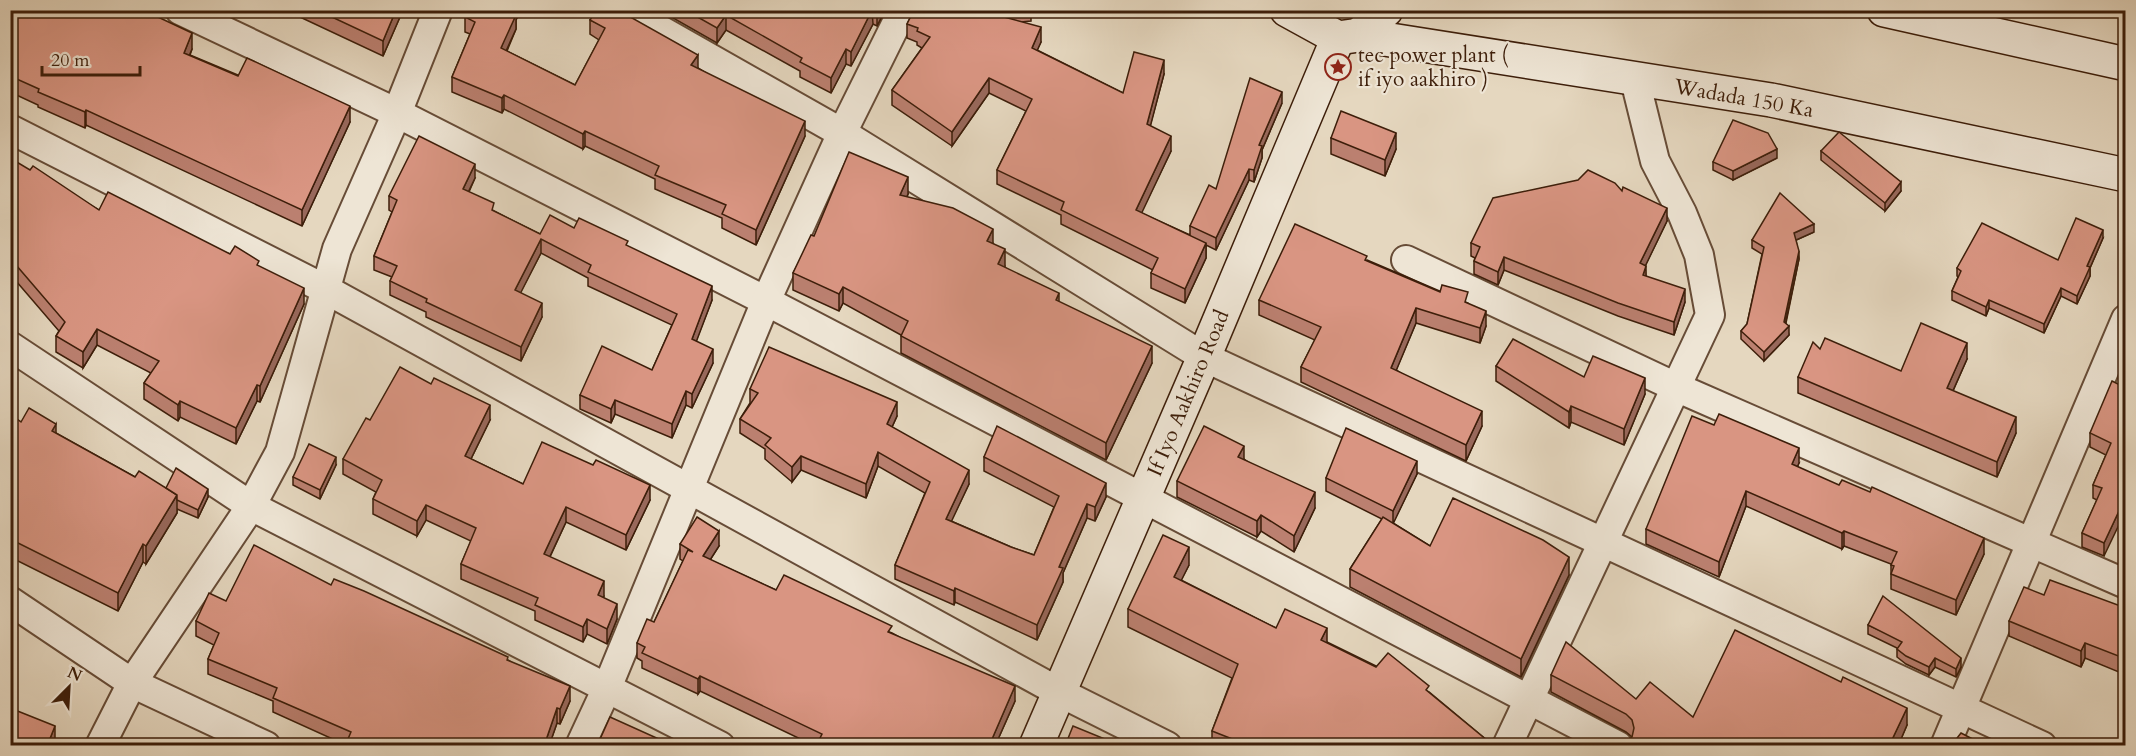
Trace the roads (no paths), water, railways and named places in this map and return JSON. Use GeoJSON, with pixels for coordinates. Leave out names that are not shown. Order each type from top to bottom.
{"type":"FeatureCollection","features":[{"type":"Feature","properties":{"kind":"street"},"geometry":{"type":"LineString","coordinates":[[180,10],[397,113],[766,301],[1618,746]]}},
{"type":"Feature","properties":{"kind":"street"},"geometry":{"type":"LineString","coordinates":[[100,746],[132,683],[252,506],[280,452],[337,249],[397,113],[438,10]]}},
{"type":"Feature","properties":{"kind":"street"},"geometry":{"type":"LineString","coordinates":[[625,10],[842,133],[1204,357],[2042,746]]}},
{"type":"Feature","properties":{"kind":"street"},"geometry":{"type":"LineString","coordinates":[[580,746],[607,688],[766,301],[842,133],[903,10]]}},
{"type":"Feature","properties":{"kind":"street","name":"Wadada 150 Ka"},"geometry":{"type":"LineString","coordinates":[[1287,10],[1348,37],[1771,100],[2126,175]]}},
{"type":"Feature","properties":{"kind":"street"},"geometry":{"type":"LineString","coordinates":[[1348,37],[1386,10]]}},
{"type":"Feature","properties":{"kind":"street"},"geometry":{"type":"LineString","coordinates":[[1884,10],[2126,64]]}},
{"type":"Feature","properties":{"kind":"street","name":"If Iyo Aakhiro Road"},"geometry":{"type":"LineString","coordinates":[[1036,746],[1204,357],[1348,37]]}},
{"type":"Feature","properties":{"kind":"street"},"geometry":{"type":"LineString","coordinates":[[1507,746],[1678,388],[1710,315],[1699,255],[1682,213],[1655,161],[1635,80]]}},
{"type":"Feature","properties":{"kind":"street"},"geometry":{"type":"LineString","coordinates":[[10,129],[325,289],[1059,692],[1167,746]]}},
{"type":"Feature","properties":{"kind":"street"},"geometry":{"type":"LineString","coordinates":[[1406,260],[1678,388],[2126,584]]}},
{"type":"Feature","properties":{"kind":"street"},"geometry":{"type":"LineString","coordinates":[[1945,746],[2030,542],[2119,356],[2126,319]]}},
{"type":"Feature","properties":{"kind":"street"},"geometry":{"type":"LineString","coordinates":[[10,346],[252,506],[720,746]]}},
{"type":"Feature","properties":{"kind":"street"},"geometry":{"type":"LineString","coordinates":[[10,601],[132,683],[266,746]]}},
{"type":"Feature","properties":{"kind":"place","name":"tec power plant ( if iyo aakhiro )"},"geometry":{"type":"Point","coordinates":[1338,67]}}]}
